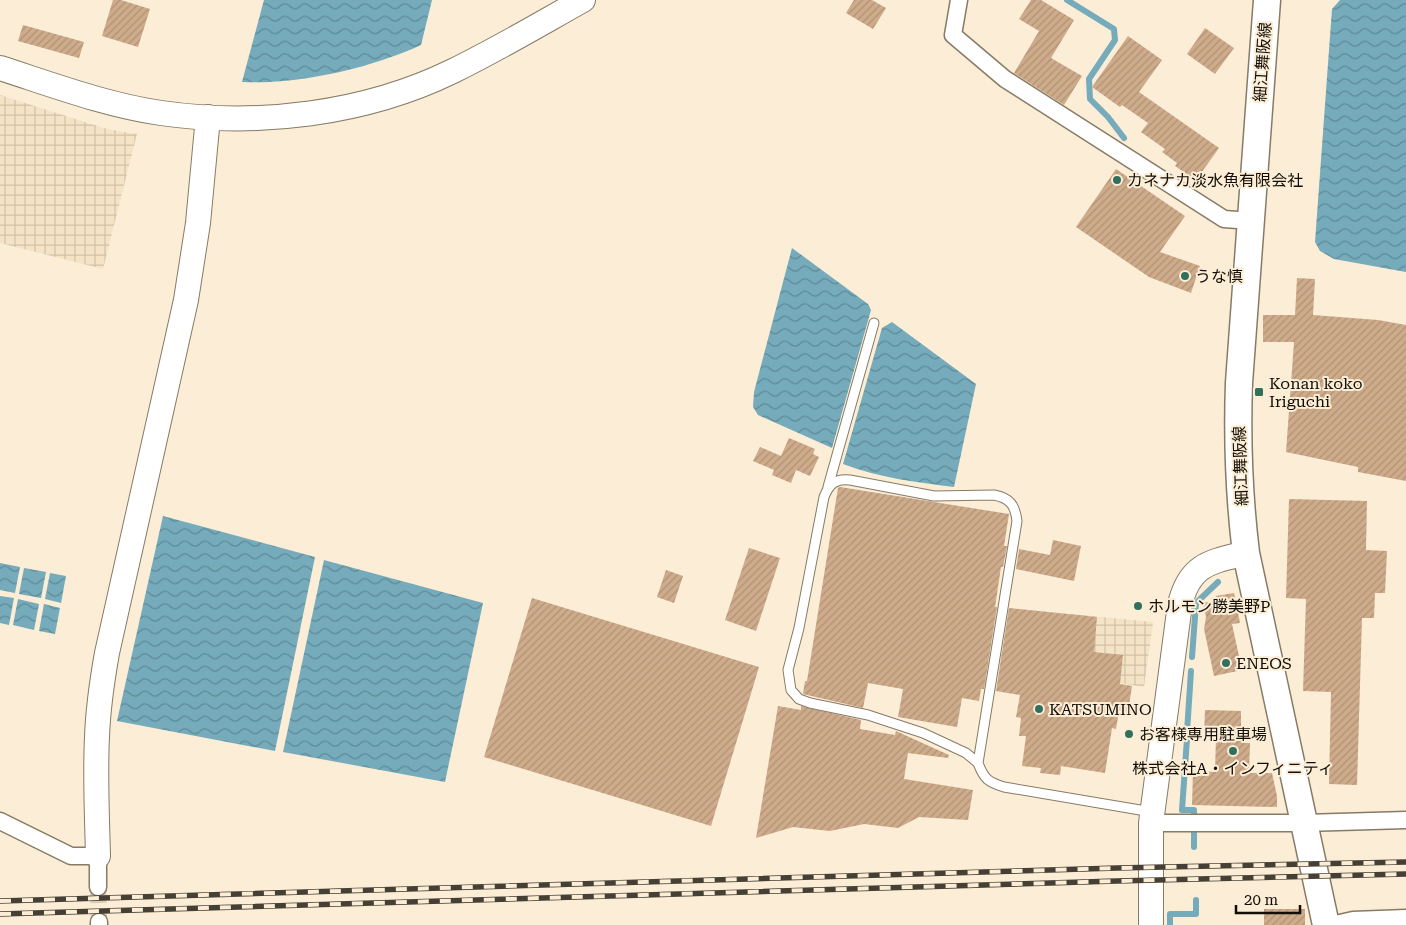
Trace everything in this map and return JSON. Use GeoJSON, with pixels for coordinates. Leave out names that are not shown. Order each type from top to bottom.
{"type":"FeatureCollection","features":[{"type":"Feature","properties":{"kind":"main road","name":"細江舞阪線"},"geometry":{"type":"LineString","coordinates":[[1265,0],[1238,425],[1241,511],[1246,553],[1326,925]]}},
{"type":"Feature","properties":{"kind":"street"},"geometry":{"type":"LineString","coordinates":[[0,68],[113,103],[160,112],[208,118],[292,115],[325,111],[374,100],[414,87],[453,71],[583,0]]}},
{"type":"Feature","properties":{"kind":"street"},"geometry":{"type":"LineString","coordinates":[[959,0],[953,35],[1005,79],[1224,219],[1250,221]]}},
{"type":"Feature","properties":{"kind":"street"},"geometry":{"type":"LineString","coordinates":[[98,887],[96,763],[102,680],[186,300],[198,223],[208,118]]}},
{"type":"Feature","properties":{"kind":"street"},"geometry":{"type":"LineString","coordinates":[[1151,925],[1151,818],[1183,588],[1203,566],[1246,553]]}},
{"type":"Feature","properties":{"kind":"street"},"geometry":{"type":"LineString","coordinates":[[1151,818],[1179,823],[1406,820]]}},
{"type":"Feature","properties":{"kind":"street"},"geometry":{"type":"LineString","coordinates":[[0,821],[71,856],[98,856]]}},
{"type":"Feature","properties":{"kind":"street"},"geometry":{"type":"LineString","coordinates":[[1330,925],[1353,920],[1406,918]]}},
{"type":"Feature","properties":{"kind":"lane"},"geometry":{"type":"LineString","coordinates":[[874,323],[824,497],[799,628],[788,670],[790,690],[800,699],[810,703],[868,715],[923,733],[966,753],[978,763],[983,776],[992,783],[1151,818]]}},
{"type":"Feature","properties":{"kind":"lane"},"geometry":{"type":"LineString","coordinates":[[828,487],[835,481],[842,479],[919,494],[934,496],[994,495],[1004,497],[1012,502],[1017,521],[978,763]]}},
{"type":"Feature","properties":{"kind":"shaded area"},"geometry":{"type":"Polygon","coordinates":[[[0,95],[107,129],[137,134],[103,269],[0,243],[0,95]]]}},
{"type":"Feature","properties":{"kind":"shaded area"},"geometry":{"type":"Polygon","coordinates":[[[1009,608],[1153,622],[1144,687],[1000,664],[1009,608]]]}},
{"type":"Feature","properties":{"kind":"water"},"geometry":{"type":"Polygon","coordinates":[[[264,0],[432,0],[421,45],[357,68],[310,78],[287,81],[242,82],[264,0]]]}},
{"type":"Feature","properties":{"kind":"water"},"geometry":{"type":"Polygon","coordinates":[[[1340,0],[1406,0],[1406,272],[1334,259],[1320,251],[1315,242],[1332,9],[1340,0]]]}},
{"type":"Feature","properties":{"kind":"water"},"geometry":{"type":"Polygon","coordinates":[[[792,248],[868,304],[871,310],[832,448],[758,415],[753,407],[754,392],[792,248]]]}},
{"type":"Feature","properties":{"kind":"water"},"geometry":{"type":"Polygon","coordinates":[[[892,322],[976,384],[954,487],[884,476],[843,464],[882,328],[892,322]]]}},
{"type":"Feature","properties":{"kind":"water"},"geometry":{"type":"Polygon","coordinates":[[[163,516],[315,557],[275,751],[117,721],[163,516]]]}},
{"type":"Feature","properties":{"kind":"water"},"geometry":{"type":"Polygon","coordinates":[[[324,560],[483,603],[445,782],[283,752],[324,560]]]}},
{"type":"Feature","properties":{"kind":"water"},"geometry":{"type":"Polygon","coordinates":[[[0,563],[20,567],[15,593],[0,590],[0,563]]]}},
{"type":"Feature","properties":{"kind":"water"},"geometry":{"type":"Polygon","coordinates":[[[24,568],[46,572],[41,598],[19,594],[24,568]]]}},
{"type":"Feature","properties":{"kind":"water"},"geometry":{"type":"Polygon","coordinates":[[[50,573],[66,576],[61,603],[45,599],[50,573]]]}},
{"type":"Feature","properties":{"kind":"water"},"geometry":{"type":"Polygon","coordinates":[[[0,596],[14,598],[9,625],[0,623],[0,596]]]}},
{"type":"Feature","properties":{"kind":"water"},"geometry":{"type":"Polygon","coordinates":[[[18,599],[39,604],[34,630],[13,625],[18,599]]]}},
{"type":"Feature","properties":{"kind":"water"},"geometry":{"type":"Polygon","coordinates":[[[44,604],[60,608],[55,634],[39,631],[44,604]]]}},
{"type":"Feature","properties":{"kind":"building"},"geometry":{"type":"Polygon","coordinates":[[[113,0],[121,0],[150,9],[138,47],[102,36],[113,0]]]}},
{"type":"Feature","properties":{"kind":"building"},"geometry":{"type":"Polygon","coordinates":[[[854,0],[872,0],[886,8],[873,29],[846,13],[854,0]]]}},
{"type":"Feature","properties":{"kind":"building"},"geometry":{"type":"Polygon","coordinates":[[[1031,0],[1041,0],[1074,20],[1051,58],[1082,76],[1064,105],[1014,73],[1039,31],[1019,19],[1031,0]]]}},
{"type":"Feature","properties":{"kind":"building"},"geometry":{"type":"Polygon","coordinates":[[[23,25],[84,42],[79,58],[18,41],[23,25]]]}},
{"type":"Feature","properties":{"kind":"building"},"geometry":{"type":"Polygon","coordinates":[[[1205,28],[1234,48],[1215,74],[1187,54],[1205,28]]]}},
{"type":"Feature","properties":{"kind":"building"},"geometry":{"type":"Polygon","coordinates":[[[1128,36],[1162,60],[1139,92],[1219,148],[1196,180],[1175,166],[1177,163],[1162,152],[1165,149],[1141,132],[1148,123],[1122,105],[1120,107],[1092,87],[1128,36]]]}},
{"type":"Feature","properties":{"kind":"building"},"geometry":{"type":"Polygon","coordinates":[[[1116,169],[1185,216],[1160,252],[1200,266],[1191,293],[1149,277],[1076,227],[1116,169]]]}},
{"type":"Feature","properties":{"kind":"building"},"geometry":{"type":"Polygon","coordinates":[[[1297,278],[1315,279],[1313,315],[1378,320],[1406,325],[1406,481],[1358,472],[1358,467],[1286,452],[1294,342],[1263,342],[1263,315],[1295,315],[1297,278]]]}},
{"type":"Feature","properties":{"kind":"building"},"geometry":{"type":"Polygon","coordinates":[[[789,438],[815,449],[813,454],[819,457],[810,476],[796,470],[791,483],[772,475],[774,470],[753,461],[760,447],[781,456],[789,438]]]}},
{"type":"Feature","properties":{"kind":"building"},"geometry":{"type":"Polygon","coordinates":[[[838,488],[1009,514],[1004,546],[1007,546],[1003,567],[1001,567],[995,607],[997,607],[984,689],[981,689],[979,701],[962,698],[957,727],[898,717],[903,689],[868,683],[863,708],[803,694],[805,681],[807,681],[838,488]]]}},
{"type":"Feature","properties":{"kind":"building"},"geometry":{"type":"Polygon","coordinates":[[[1289,499],[1367,501],[1366,550],[1387,551],[1385,593],[1375,593],[1374,618],[1362,618],[1357,785],[1329,784],[1331,692],[1303,691],[1306,599],[1286,598],[1289,499]]]}},
{"type":"Feature","properties":{"kind":"building"},"geometry":{"type":"Polygon","coordinates":[[[1053,540],[1081,546],[1074,581],[1016,569],[1019,549],[1050,555],[1053,540]]]}},
{"type":"Feature","properties":{"kind":"building"},"geometry":{"type":"Polygon","coordinates":[[[749,548],[780,558],[756,631],[725,620],[749,548]]]}},
{"type":"Feature","properties":{"kind":"building"},"geometry":{"type":"Polygon","coordinates":[[[666,570],[683,576],[674,603],[657,597],[666,570]]]}},
{"type":"Feature","properties":{"kind":"building"},"geometry":{"type":"Polygon","coordinates":[[[1234,593],[1240,623],[1232,624],[1242,670],[1214,676],[1204,629],[1206,617],[1203,603],[1217,600],[1216,596],[1234,593]]]}},
{"type":"Feature","properties":{"kind":"building"},"geometry":{"type":"Polygon","coordinates":[[[532,598],[759,667],[711,826],[484,757],[532,598]]]}},
{"type":"Feature","properties":{"kind":"building"},"geometry":{"type":"Polygon","coordinates":[[[1009,608],[1097,617],[1094,652],[1123,655],[1120,684],[1132,686],[1128,712],[1119,711],[1116,729],[1112,728],[1105,773],[1061,766],[1060,775],[1040,773],[1041,768],[1022,766],[1026,736],[1019,736],[1021,718],[1016,717],[1020,695],[996,691],[1009,608]]]}},
{"type":"Feature","properties":{"kind":"building"},"geometry":{"type":"Polygon","coordinates":[[[778,706],[801,710],[801,706],[861,720],[860,729],[895,735],[896,731],[949,755],[948,758],[908,753],[904,779],[973,790],[968,820],[919,817],[898,828],[864,824],[830,831],[793,827],[756,838],[778,706]]]}},
{"type":"Feature","properties":{"kind":"building"},"geometry":{"type":"Polygon","coordinates":[[[1205,710],[1241,711],[1241,728],[1244,728],[1243,743],[1250,743],[1249,773],[1272,773],[1277,796],[1277,807],[1192,805],[1193,771],[1215,772],[1216,737],[1204,737],[1205,710]]]}},
{"type":"Feature","properties":{"kind":"building"},"geometry":{"type":"Polygon","coordinates":[[[1264,909],[1305,909],[1305,925],[1264,925],[1264,909]]]}},
{"type":"Feature","properties":{"kind":"waterway"},"geometry":{"type":"LineString","coordinates":[[1067,0],[1114,29],[1115,40],[1089,79],[1090,99],[1108,117],[1124,138]]}},
{"type":"Feature","properties":{"kind":"waterway"},"geometry":{"type":"LineString","coordinates":[[1192,657],[1196,603],[1218,582]]}},
{"type":"Feature","properties":{"kind":"waterway"},"geometry":{"type":"LineString","coordinates":[[1187,732],[1191,671]]}},
{"type":"Feature","properties":{"kind":"waterway"},"geometry":{"type":"LineString","coordinates":[[1187,739],[1182,810],[1194,810],[1194,847]]}},
{"type":"Feature","properties":{"kind":"waterway"},"geometry":{"type":"LineString","coordinates":[[1170,925],[1170,914],[1196,914],[1196,900]]}},
{"type":"Feature","properties":{"kind":"tunnel"},"geometry":{"type":"LineString","coordinates":[[98,887],[99,922]]}},
{"type":"Feature","properties":{"kind":"railway"},"geometry":{"type":"LineString","coordinates":[[0,901],[1117,868],[1406,862]]}},
{"type":"Feature","properties":{"kind":"railway"},"geometry":{"type":"LineString","coordinates":[[0,914],[1406,874]]}},
{"type":"Feature","properties":{"kind":"place","name":"カネナカ淡水魚有限会社"},"geometry":{"type":"Point","coordinates":[1117,180]}},
{"type":"Feature","properties":{"kind":"place","name":"うな慎"},"geometry":{"type":"Point","coordinates":[1185,276]}},
{"type":"Feature","properties":{"kind":"place","name":"Konan koko Iriguchi"},"geometry":{"type":"Point","coordinates":[1259,392]}},
{"type":"Feature","properties":{"kind":"place","name":"ホルモン勝美野P"},"geometry":{"type":"Point","coordinates":[1138,606]}},
{"type":"Feature","properties":{"kind":"place","name":"ENEOS"},"geometry":{"type":"Point","coordinates":[1226,663]}},
{"type":"Feature","properties":{"kind":"place","name":"KATSUMINO"},"geometry":{"type":"Point","coordinates":[1039,709]}},
{"type":"Feature","properties":{"kind":"place","name":"お客様専用駐車場"},"geometry":{"type":"Point","coordinates":[1129,734]}},
{"type":"Feature","properties":{"kind":"place","name":"株式会社A・インフィニティ"},"geometry":{"type":"Point","coordinates":[1233,751]}}]}
